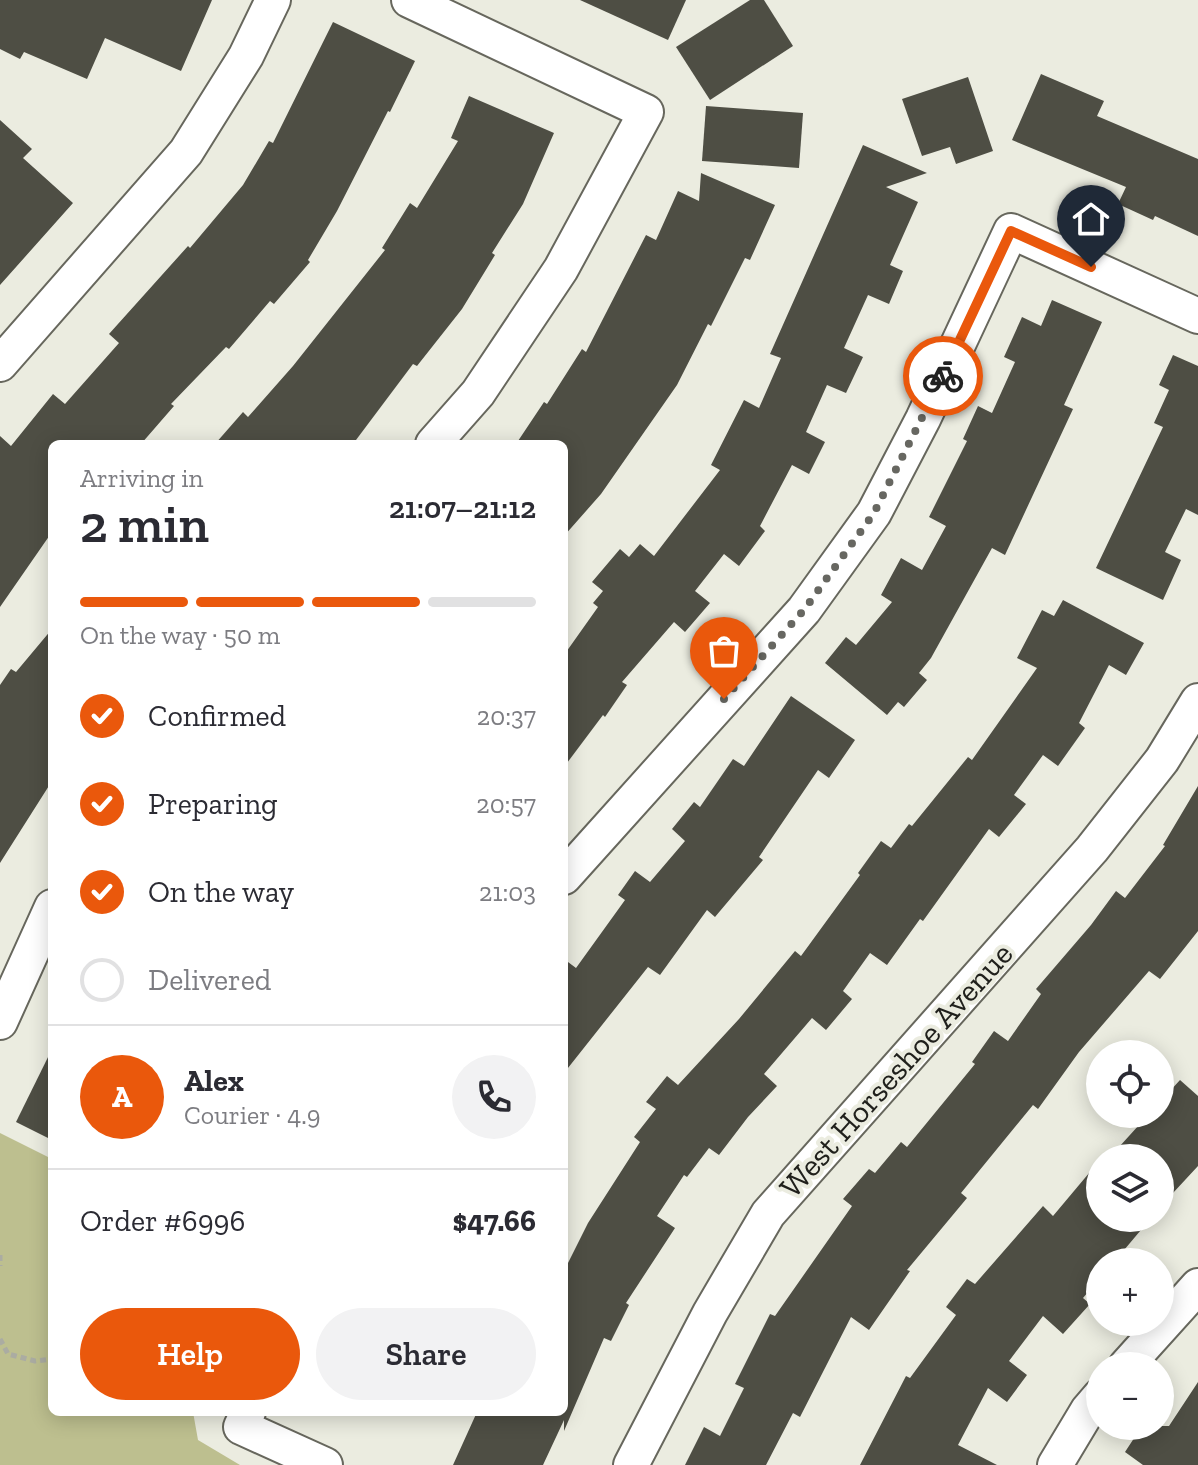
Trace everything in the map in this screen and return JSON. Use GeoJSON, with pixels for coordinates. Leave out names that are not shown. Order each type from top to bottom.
{"type":"FeatureCollection","features":[{"type":"Feature","properties":{"kind":"street"},"geometry":{"type":"LineString","coordinates":[[3,356],[186,152],[246,56],[273,0]]}},
{"type":"Feature","properties":{"kind":"street"},"geometry":{"type":"LineString","coordinates":[[409,0],[646,112],[561,269],[478,393],[437,440]]}},
{"type":"Feature","properties":{"kind":"street"},"geometry":{"type":"LineString","coordinates":[[568,873],[804,610],[874,513],[923,419],[1011,231],[1198,316]]}},
{"type":"Feature","properties":{"kind":"street","name":"West Horseshoe Avenue"},"geometry":{"type":"LineString","coordinates":[[631,1465],[710,1313],[768,1214],[1092,849],[1162,760],[1198,701]]}},
{"type":"Feature","properties":{"kind":"street"},"geometry":{"type":"LineString","coordinates":[[0,1022],[48,916]]}},
{"type":"Feature","properties":{"kind":"street"},"geometry":{"type":"LineString","coordinates":[[1139,1352],[1198,1286]]}},
{"type":"Feature","properties":{"kind":"street"},"geometry":{"type":"LineString","coordinates":[[1055,1465],[1086,1413]]}},
{"type":"Feature","properties":{"kind":"street"},"geometry":{"type":"LineString","coordinates":[[244,1420],[325,1465]]}},
{"type":"Feature","properties":{"kind":"path"},"geometry":{"type":"LineString","coordinates":[[0,1255],[0,1266]]}},
{"type":"Feature","properties":{"kind":"path"},"geometry":{"type":"LineString","coordinates":[[0,1339],[8,1354],[35,1361],[48,1359]]}},
{"type":"Feature","properties":{"kind":"green space"},"geometry":{"type":"Polygon","coordinates":[[[0,1133],[48,1157],[48,1416],[194,1416],[198,1440],[240,1465],[0,1465],[0,1133]]]}},
{"type":"Feature","properties":{"kind":"building"},"geometry":{"type":"Polygon","coordinates":[[[0,0],[212,0],[181,71],[105,38],[87,79],[24,52],[20,59],[0,49],[0,0]]]}},
{"type":"Feature","properties":{"kind":"building"},"geometry":{"type":"Polygon","coordinates":[[[580,0],[686,0],[668,40],[580,0]]]}},
{"type":"Feature","properties":{"kind":"building"},"geometry":{"type":"Polygon","coordinates":[[[750,0],[764,0],[793,46],[710,100],[676,47],[750,0]]]}},
{"type":"Feature","properties":{"kind":"building"},"geometry":{"type":"Polygon","coordinates":[[[333,22],[415,61],[308,260],[310,262],[274,304],[270,301],[229,349],[226,347],[171,404],[174,406],[144,440],[48,440],[48,538],[0,607],[0,436],[11,446],[53,394],[65,404],[119,343],[109,334],[188,246],[190,248],[243,185],[269,141],[273,143],[333,22]]]}},
{"type":"Feature","properties":{"kind":"building"},"geometry":{"type":"Polygon","coordinates":[[[1041,74],[1104,101],[1097,116],[1198,159],[1198,236],[1155,216],[1153,220],[1118,204],[1126,187],[1012,140],[1041,74]]]}},
{"type":"Feature","properties":{"kind":"building"},"geometry":{"type":"Polygon","coordinates":[[[968,77],[993,151],[956,164],[950,147],[922,156],[902,99],[968,77]]]}},
{"type":"Feature","properties":{"kind":"building"},"geometry":{"type":"Polygon","coordinates":[[[469,96],[554,133],[523,204],[462,309],[417,366],[413,364],[356,440],[218,440],[243,412],[248,417],[293,366],[385,250],[382,248],[410,203],[417,208],[458,141],[451,138],[469,96]]]}},
{"type":"Feature","properties":{"kind":"building"},"geometry":{"type":"Polygon","coordinates":[[[706,106],[803,113],[799,168],[702,161],[706,106]]]}},
{"type":"Feature","properties":{"kind":"building"},"geometry":{"type":"Polygon","coordinates":[[[0,120],[32,149],[23,158],[73,203],[0,285],[0,120]]]}},
{"type":"Feature","properties":{"kind":"building"},"geometry":{"type":"Polygon","coordinates":[[[863,145],[927,173],[886,187],[918,202],[890,265],[903,271],[889,304],[868,295],[844,348],[863,357],[846,393],[827,385],[806,432],[825,442],[809,474],[792,465],[760,526],[765,531],[739,566],[724,554],[695,591],[710,603],[685,632],[674,622],[622,682],[627,685],[568,762],[568,649],[598,607],[593,603],[603,591],[592,582],[620,549],[629,557],[640,544],[654,556],[720,470],[711,465],[744,400],[759,408],[781,358],[770,354],[863,145]]]}},
{"type":"Feature","properties":{"kind":"building"},"geometry":{"type":"Polygon","coordinates":[[[701,173],[775,205],[750,260],[745,258],[677,385],[601,494],[568,531],[568,440],[519,440],[544,402],[547,404],[582,349],[586,352],[646,235],[656,240],[678,191],[699,201],[701,173]]]}},
{"type":"Feature","properties":{"kind":"building"},"geometry":{"type":"Polygon","coordinates":[[[1052,300],[1102,322],[1064,405],[1073,409],[1005,555],[992,548],[931,658],[919,673],[927,680],[904,707],[898,702],[887,715],[825,663],[846,637],[856,645],[892,602],[881,595],[901,558],[922,570],[946,526],[929,517],[967,441],[963,439],[978,406],[992,413],[1015,362],[1004,357],[1022,317],[1041,326],[1052,300]]]}},
{"type":"Feature","properties":{"kind":"building"},"geometry":{"type":"Polygon","coordinates":[[[1173,355],[1198,366],[1198,515],[1186,509],[1165,552],[1181,560],[1163,600],[1096,568],[1163,427],[1154,423],[1169,390],[1159,385],[1173,355]]]}},
{"type":"Feature","properties":{"kind":"building"},"geometry":{"type":"Polygon","coordinates":[[[1063,600],[1144,643],[1126,675],[1109,665],[1079,723],[1085,728],[1058,766],[1043,755],[1014,795],[1026,804],[999,837],[989,829],[887,965],[870,953],[843,991],[852,999],[826,1030],[812,1018],[764,1074],[777,1086],[719,1155],[709,1148],[687,1177],[684,1175],[657,1216],[675,1228],[626,1303],[629,1305],[611,1341],[604,1338],[564,1431],[564,1420],[543,1465],[453,1465],[475,1416],[568,1416],[568,1263],[588,1223],[640,1142],[634,1137],[656,1109],[646,1102],[667,1076],[678,1085],[739,1019],[795,951],[801,956],[881,841],[891,848],[968,757],[972,760],[1037,668],[1017,658],[1042,610],[1054,616],[1063,600]]]}},
{"type":"Feature","properties":{"kind":"building"},"geometry":{"type":"Polygon","coordinates":[[[48,634],[48,787],[0,863],[0,685],[11,669],[16,672],[48,634]]]}},
{"type":"Feature","properties":{"kind":"building"},"geometry":{"type":"Polygon","coordinates":[[[791,696],[855,740],[829,778],[818,770],[759,857],[763,860],[715,917],[707,910],[660,975],[648,967],[568,1068],[568,962],[576,968],[625,900],[618,895],[635,871],[650,882],[685,841],[672,829],[694,802],[700,807],[733,759],[744,766],[791,696]]]}},
{"type":"Feature","properties":{"kind":"building"},"geometry":{"type":"Polygon","coordinates":[[[1198,786],[1198,931],[1160,979],[1149,971],[1089,1040],[1086,1040],[1038,1109],[1033,1105],[961,1193],[967,1198],[907,1270],[910,1271],[869,1330],[851,1317],[800,1417],[793,1413],[766,1465],[685,1465],[704,1427],[720,1436],[744,1388],[735,1384],[770,1314],[775,1316],[852,1206],[843,1199],[869,1169],[875,1173],[901,1142],[907,1147],[975,1064],[972,1062],[994,1031],[1008,1041],[1041,994],[1036,989],[1116,891],[1125,898],[1163,845],[1198,786]]]}},
{"type":"Feature","properties":{"kind":"building"},"geometry":{"type":"Polygon","coordinates":[[[48,1057],[48,1138],[16,1122],[48,1057]]]}},
{"type":"Feature","properties":{"kind":"building"},"geometry":{"type":"Polygon","coordinates":[[[1180,1080],[1198,1096],[1198,1166],[1174,1192],[1174,1144],[1122,1144],[1136,1128],[1174,1128],[1174,1087],[1180,1080]]]}},
{"type":"Feature","properties":{"kind":"building"},"geometry":{"type":"Polygon","coordinates":[[[1086,1177],[1086,1232],[1139,1232],[1126,1248],[1086,1248],[1086,1294],[1083,1298],[1086,1308],[1063,1334],[1043,1316],[1009,1361],[1027,1375],[1007,1402],[988,1388],[958,1445],[997,1465],[860,1465],[906,1376],[910,1378],[956,1315],[946,1307],[967,1279],[975,1284],[1043,1206],[1053,1216],[1086,1177]]]}},
{"type":"Feature","properties":{"kind":"building"},"geometry":{"type":"Polygon","coordinates":[[[1198,1382],[1198,1465],[1143,1465],[1125,1452],[1133,1440],[1174,1440],[1174,1418],[1198,1382]]]}},
{"type":"Feature","properties":{"kind":"way so far"},"geometry":{"type":"LineString","coordinates":[[724,699],[804,610],[874,513],[943,376]]}},
{"type":"Feature","properties":{"kind":"route"},"geometry":{"type":"LineString","coordinates":[[943,376],[1011,231],[1091,267]]}}]}
